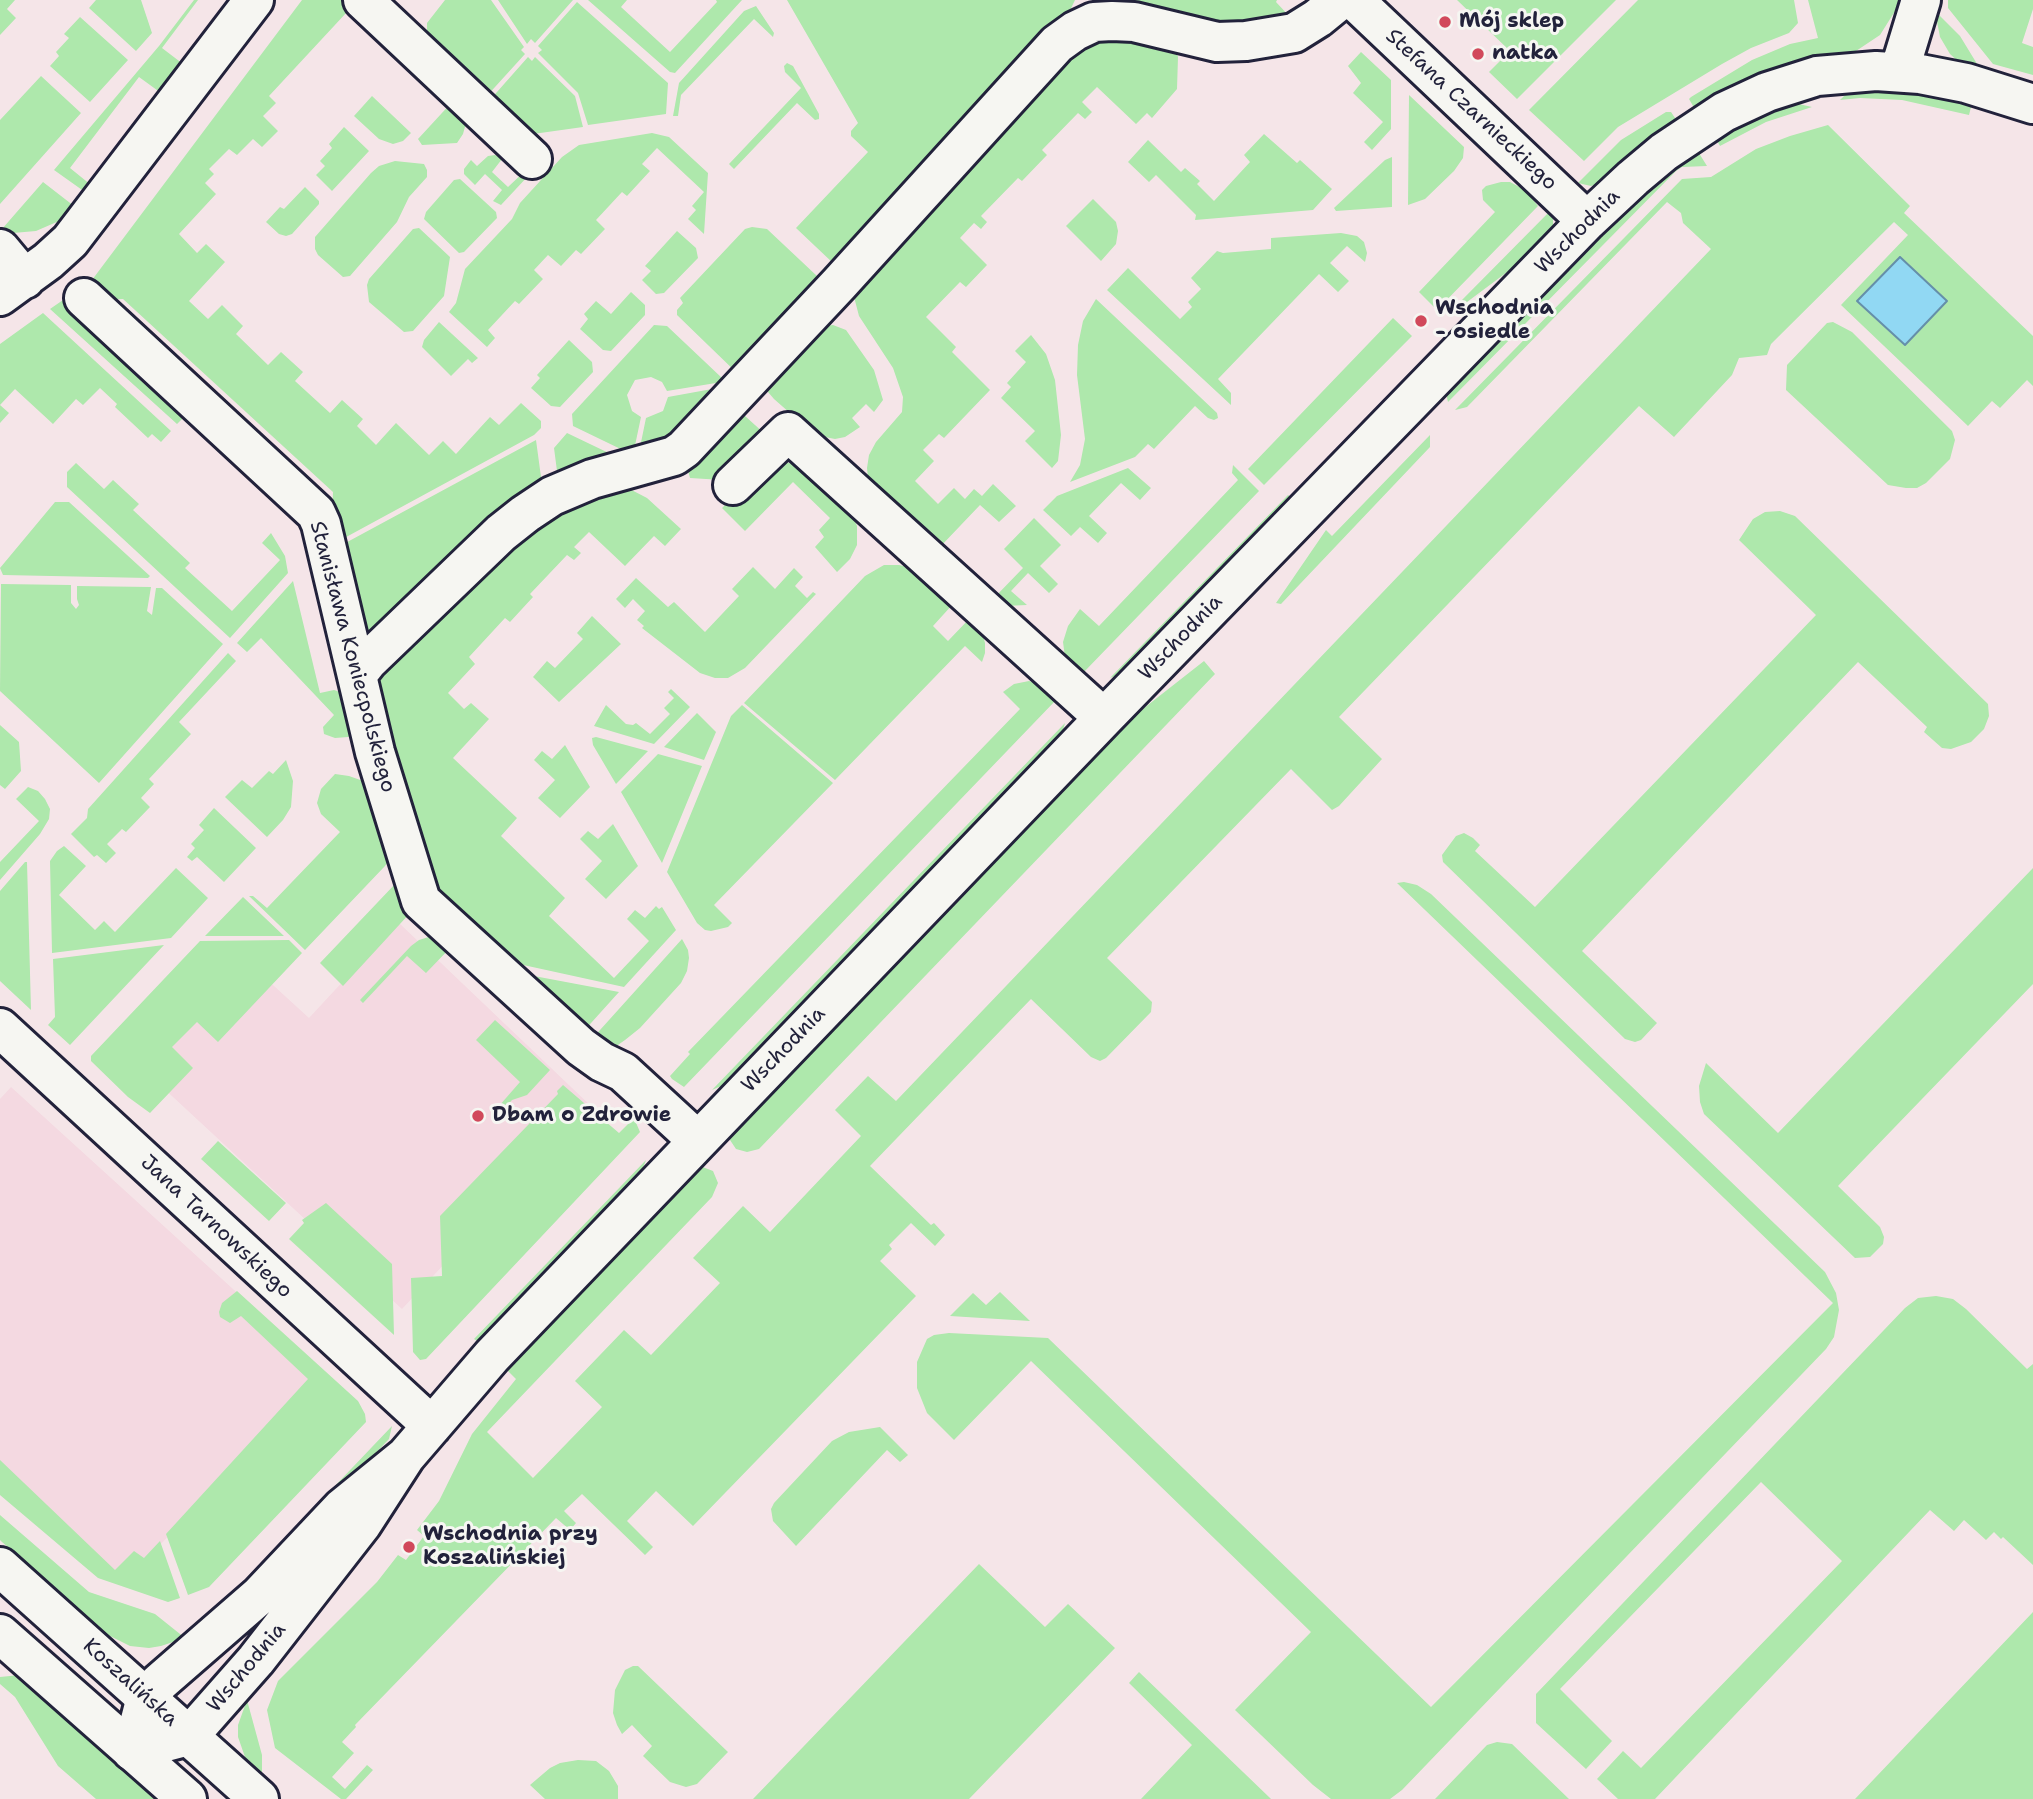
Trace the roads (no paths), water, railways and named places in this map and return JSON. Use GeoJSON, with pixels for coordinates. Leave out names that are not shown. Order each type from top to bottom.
{"type":"FeatureCollection","features":[{"type":"Feature","properties":{"kind":"street"},"geometry":{"type":"LineString","coordinates":[[0,249],[13,287],[70,241],[254,0]]}},
{"type":"Feature","properties":{"kind":"street"},"geometry":{"type":"LineString","coordinates":[[363,0],[532,159]]}},
{"type":"Feature","properties":{"kind":"street"},"geometry":{"type":"LineString","coordinates":[[358,675],[377,652],[501,533],[552,496],[592,479],[674,456],[684,450],[1058,44],[1075,31],[1094,22],[1134,22],[1217,42],[1246,41],[1294,33],[1340,0]]}},
{"type":"Feature","properties":{"kind":"street","name":"Stefana Czarnieckiego"},"geometry":{"type":"LineString","coordinates":[[1354,0],[1587,221]]}},
{"type":"Feature","properties":{"kind":"street"},"geometry":{"type":"LineString","coordinates":[[1899,72],[1921,0]]}},
{"type":"Feature","properties":{"kind":"street","name":"Wschodnia"},"geometry":{"type":"LineString","coordinates":[[189,1736],[256,1660],[354,1534],[406,1456],[492,1356],[1104,718],[1587,221],[1664,152],[1742,103],[1817,76],[1854,72],[1920,74],[1966,83],[2033,104]]}},
{"type":"Feature","properties":{"kind":"street","name":"Stanisława Koniecpolskiego"},"geometry":{"type":"LineString","coordinates":[[84,298],[316,513],[321,524],[375,752],[421,901],[581,1047],[602,1062],[623,1072],[697,1140]]}},
{"type":"Feature","properties":{"kind":"street"},"geometry":{"type":"LineString","coordinates":[[733,485],[788,432],[1104,718]]}},
{"type":"Feature","properties":{"kind":"street","name":"Jana Tarnowskiego"},"geometry":{"type":"LineString","coordinates":[[0,1028],[432,1426]]}},
{"type":"Feature","properties":{"kind":"street","name":"Wschodnia"},"geometry":{"type":"LineString","coordinates":[[146,1697],[260,1595],[342,1508],[406,1456]]}},
{"type":"Feature","properties":{"kind":"street","name":"Koszalińska"},"geometry":{"type":"LineString","coordinates":[[0,1567],[259,1799]]}},
{"type":"Feature","properties":{"kind":"street"},"geometry":{"type":"LineString","coordinates":[[0,1634],[187,1799]]}},
{"type":"Feature","properties":{"kind":"street"},"geometry":{"type":"LineString","coordinates":[[132,1751],[146,1697]]}},
{"type":"Feature","properties":{"kind":"street"},"geometry":{"type":"LineString","coordinates":[[132,1751],[189,1736]]}},
{"type":"Feature","properties":{"kind":"water"},"geometry":{"type":"Polygon","coordinates":[[[1900,257],[1947,301],[1905,345],[1857,301],[1900,257]]]}},
{"type":"Feature","properties":{"kind":"place","name":"Mój sklep"},"geometry":{"type":"Point","coordinates":[1445,22]}},
{"type":"Feature","properties":{"kind":"place","name":"natka"},"geometry":{"type":"Point","coordinates":[1478,54]}},
{"type":"Feature","properties":{"kind":"place","name":"Wschodnia - osiedle"},"geometry":{"type":"Point","coordinates":[1421,321]}},
{"type":"Feature","properties":{"kind":"place","name":"Dbam o Zdrowie"},"geometry":{"type":"Point","coordinates":[478,1116]}},
{"type":"Feature","properties":{"kind":"place","name":"Wschodnia przy Koszalińskiej"},"geometry":{"type":"Point","coordinates":[409,1547]}}]}
